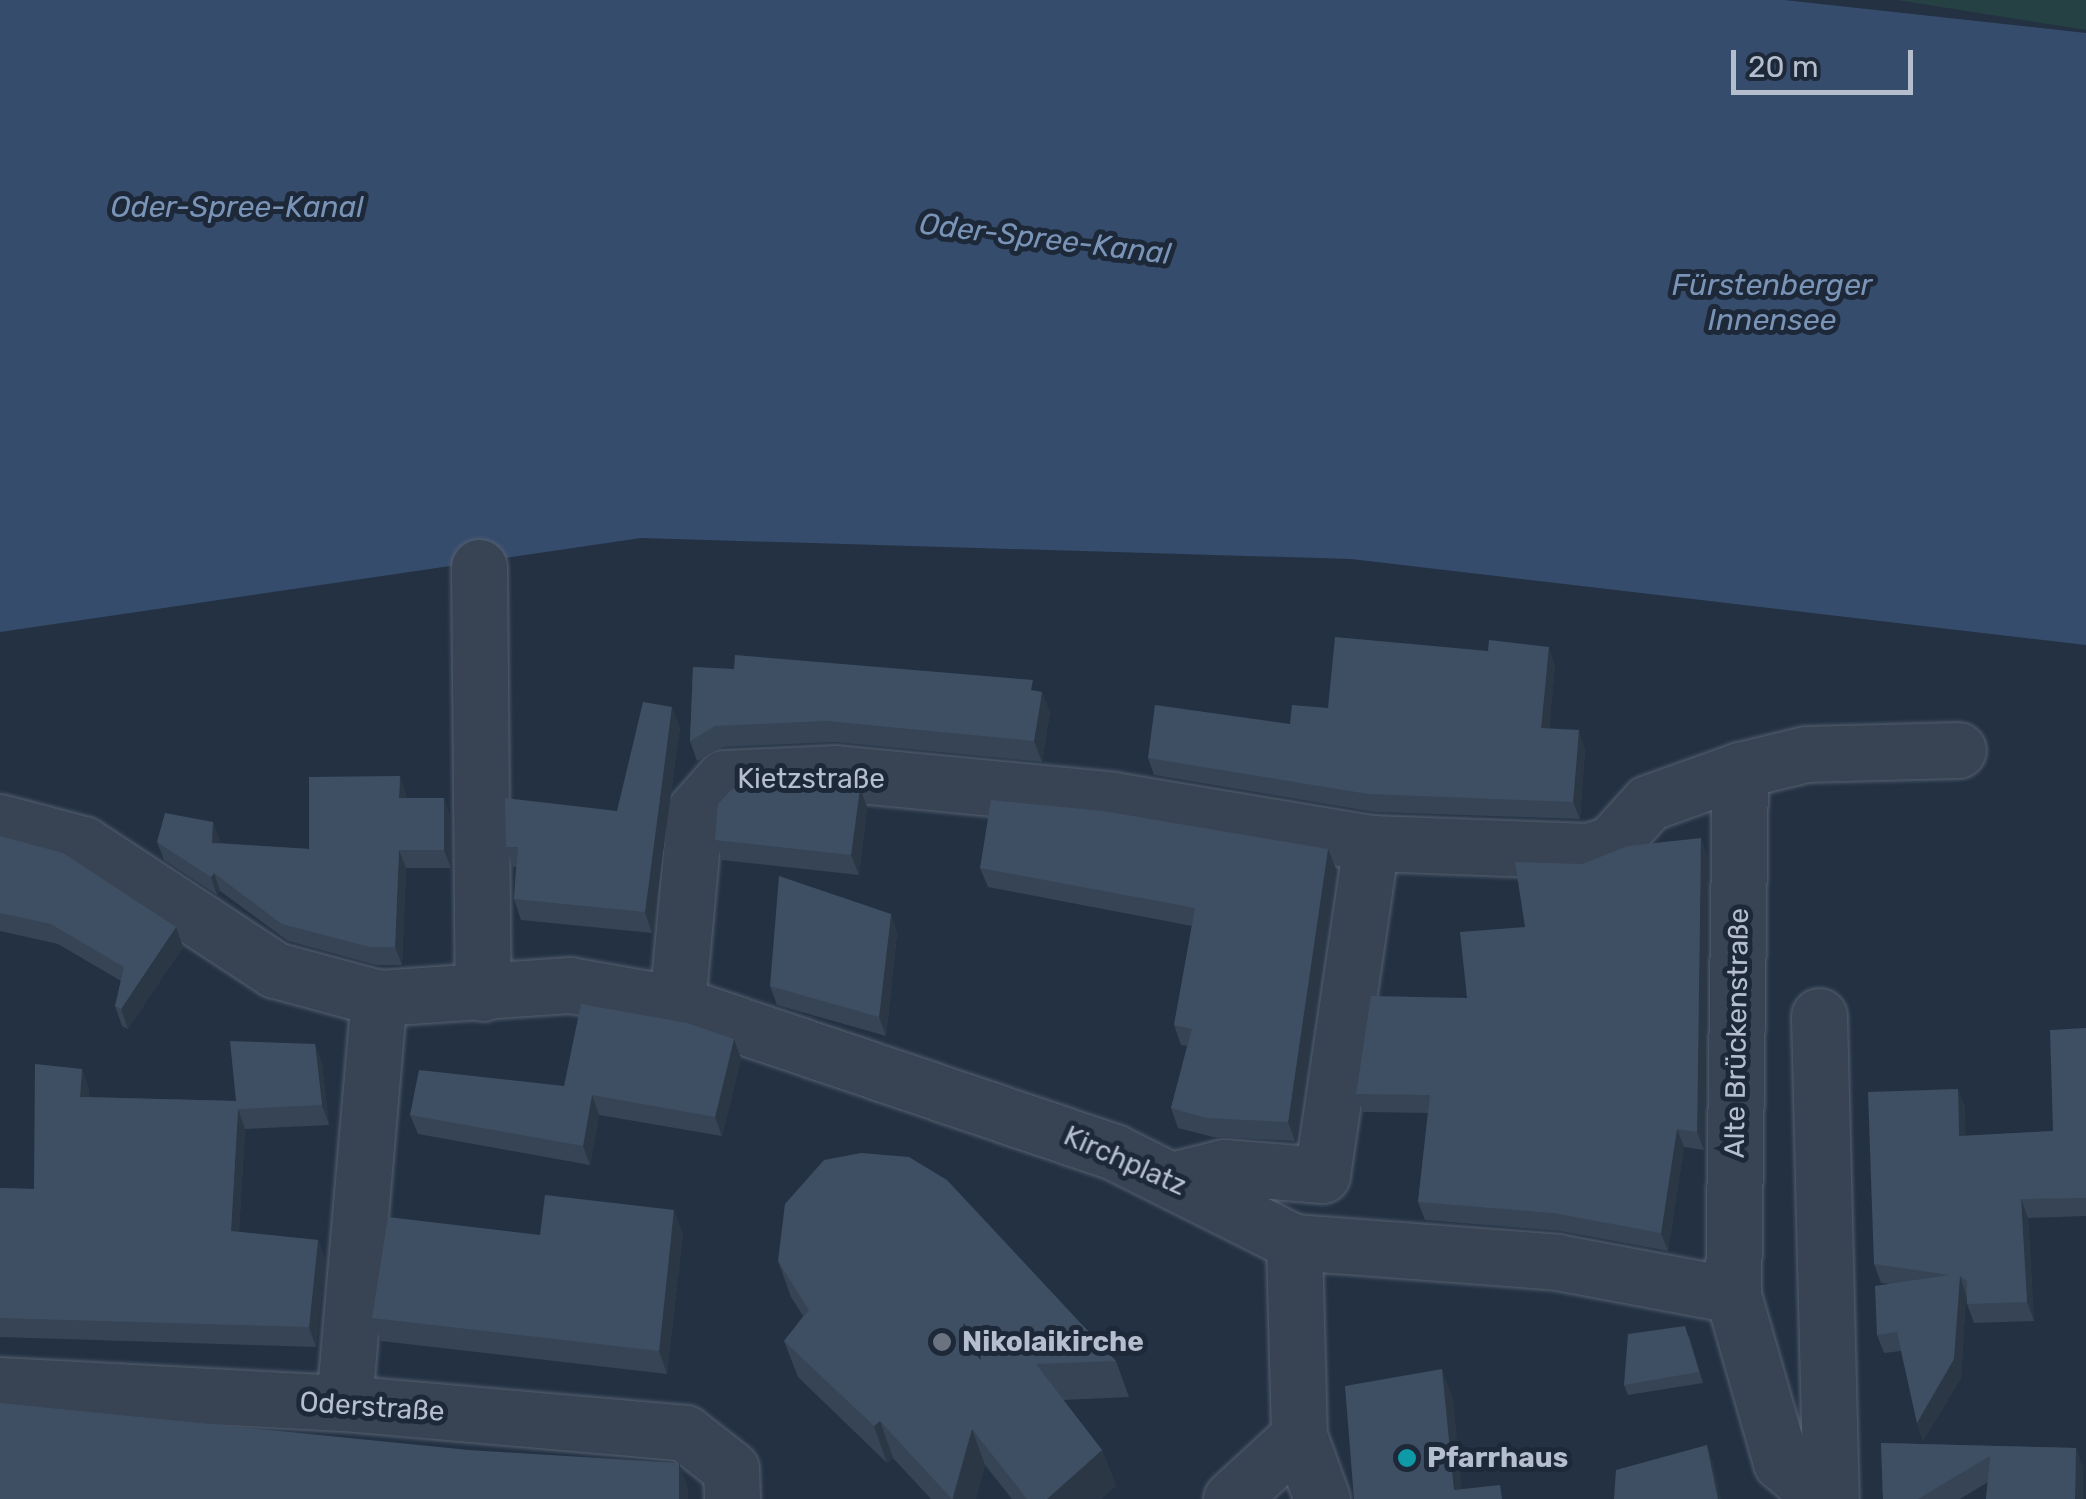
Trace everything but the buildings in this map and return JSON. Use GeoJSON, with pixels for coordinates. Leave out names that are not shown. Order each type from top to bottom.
{"type":"FeatureCollection","features":[{"type":"Feature","properties":{"kind":"street"},"geometry":{"type":"LineString","coordinates":[[479,567],[483,993]]}},
{"type":"Feature","properties":{"kind":"street","name":"Kietzstraße"},"geometry":{"type":"LineString","coordinates":[[677,1004],[695,811],[724,778],[836,772],[1114,800],[1372,842],[1589,851],[1611,844],[1648,803],[1740,770],[1806,754],[1958,750]]}},
{"type":"Feature","properties":{"kind":"street","name":"Alte Brückenstraße"},"geometry":{"type":"LineString","coordinates":[[1740,770],[1733,1295],[1781,1462],[1827,1499]]}},
{"type":"Feature","properties":{"kind":"street"},"geometry":{"type":"LineString","coordinates":[[0,822],[83,844],[275,970],[379,998],[570,985],[677,1004]]}},
{"type":"Feature","properties":{"kind":"street"},"geometry":{"type":"LineString","coordinates":[[1172,1180],[1224,1168],[1322,1175],[1372,842]]}},
{"type":"Feature","properties":{"kind":"street"},"geometry":{"type":"LineString","coordinates":[[344,1404],[379,998]]}},
{"type":"Feature","properties":{"kind":"street","name":"Kirchplatz"},"geometry":{"type":"LineString","coordinates":[[677,1004],[981,1103],[1172,1180],[1294,1242]]}},
{"type":"Feature","properties":{"kind":"street","name":"Alte Brückenstraße"},"geometry":{"type":"LineString","coordinates":[[1819,1016],[1827,1499]]}},
{"type":"Feature","properties":{"kind":"street"},"geometry":{"type":"LineString","coordinates":[[1322,1499],[1300,1436],[1294,1242],[1558,1262],[1733,1295]]}},
{"type":"Feature","properties":{"kind":"street","name":"Oderstraße"},"geometry":{"type":"LineString","coordinates":[[0,1385],[344,1404],[685,1433],[731,1484]]}},
{"type":"Feature","properties":{"kind":"street"},"geometry":{"type":"LineString","coordinates":[[1232,1499],[1300,1436]]}},
{"type":"Feature","properties":{"kind":"green space"},"geometry":{"type":"Polygon","coordinates":[[[1897,0],[2086,0],[2086,30],[1897,0]]]}},
{"type":"Feature","properties":{"kind":"water","name":"Fürstenberger Innensee"},"geometry":{"type":"Polygon","coordinates":[[[0,0],[1784,0],[2086,33],[2086,645],[1351,559],[641,538],[0,632],[0,0]]]}},
{"type":"Feature","properties":{"kind":"place","name":"Nikolaikirche"},"geometry":{"type":"Point","coordinates":[942,1342]}},
{"type":"Feature","properties":{"kind":"place","name":"Pfarrhaus"},"geometry":{"type":"Point","coordinates":[1407,1458]}},
{"type":"Feature","properties":{"kind":"water label","name":"Oder-Spree-Kanal"},"geometry":{"type":"Point","coordinates":[237,207]}},
{"type":"Feature","properties":{"kind":"water label","name":"Oder-Spree-Kanal"},"geometry":{"type":"Point","coordinates":[1045,239]}}]}
